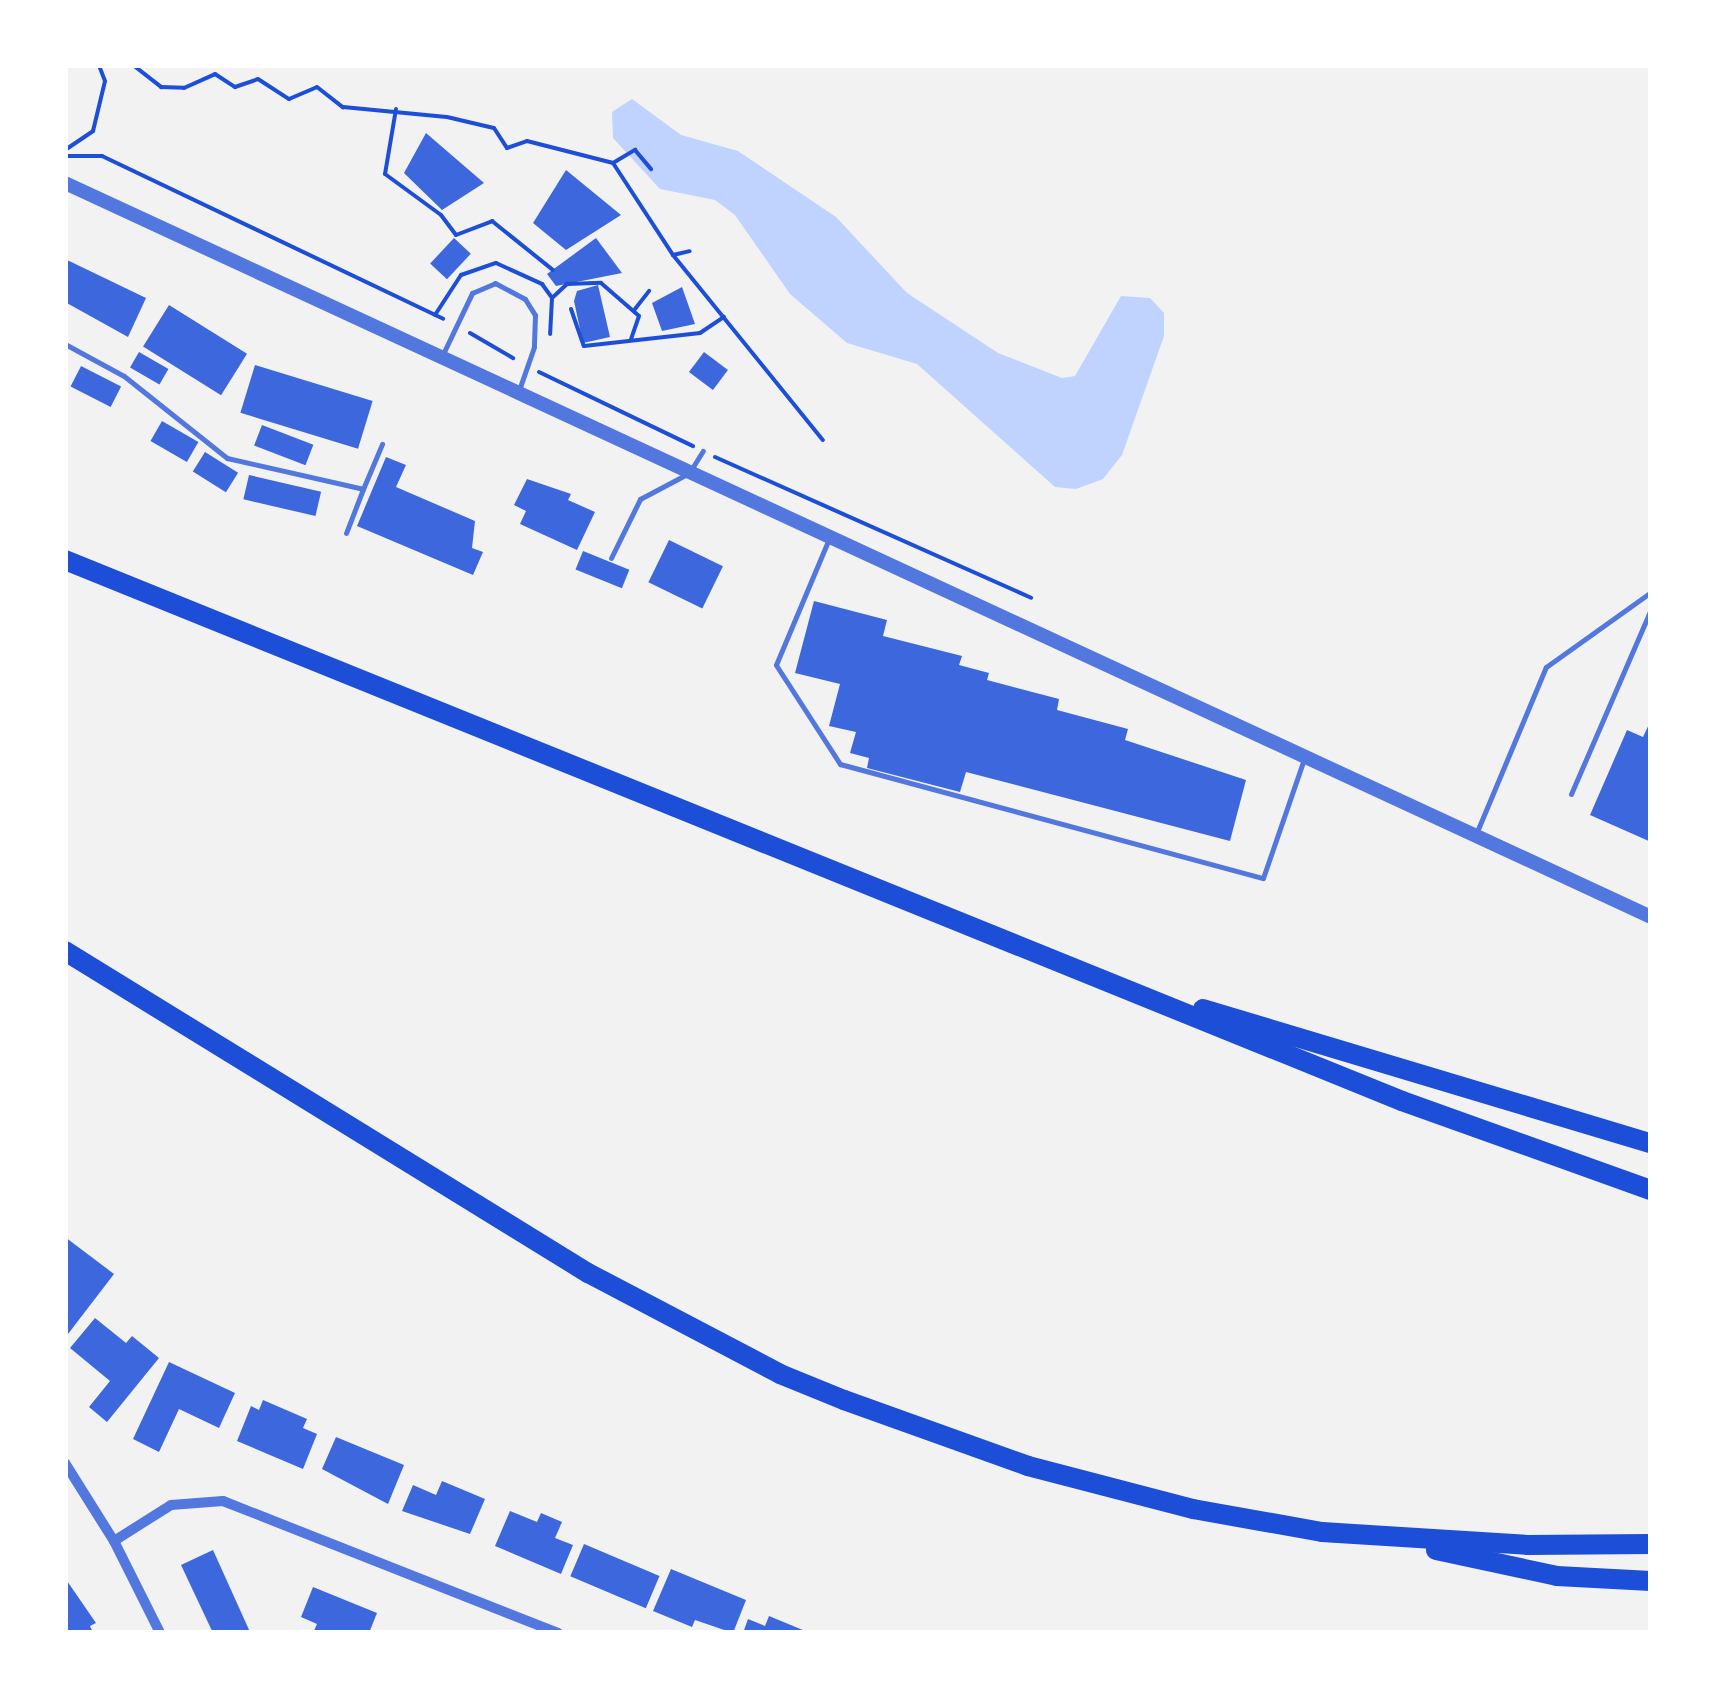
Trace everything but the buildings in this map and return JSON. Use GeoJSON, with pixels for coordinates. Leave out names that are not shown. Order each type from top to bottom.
{"type":"FeatureCollection","features":[{"type":"Feature","properties":{"kind":"highway"},"geometry":{"type":"LineString","coordinates":[[65,560],[1078,972],[1505,1141],[1651,1190]]}},
{"type":"Feature","properties":{"kind":"highway"},"geometry":{"type":"LineString","coordinates":[[65,951],[588,1273],[780,1374],[1028,1466],[1194,1509],[1375,1538],[1651,1544]]}},
{"type":"Feature","properties":{"kind":"highway"},"geometry":{"type":"LineString","coordinates":[[1078,972],[1651,1143]]}},
{"type":"Feature","properties":{"kind":"highway"},"geometry":{"type":"LineString","coordinates":[[1375,1538],[1556,1576],[1651,1581]]}},
{"type":"Feature","properties":{"kind":"street"},"geometry":{"type":"LineString","coordinates":[[65,183],[1651,917]]}},
{"type":"Feature","properties":{"kind":"street"},"geometry":{"type":"LineString","coordinates":[[65,1463],[114,1541],[160,1633]]}},
{"type":"Feature","properties":{"kind":"street"},"geometry":{"type":"LineString","coordinates":[[114,1541],[172,1505],[223,1501],[558,1633]]}},
{"type":"Feature","properties":{"kind":"lane"},"geometry":{"type":"LineString","coordinates":[[442,356],[480,286],[495,283],[516,293],[535,315],[530,367],[518,393]]}},
{"type":"Feature","properties":{"kind":"lane"},"geometry":{"type":"LineString","coordinates":[[65,344],[124,376],[226,458],[363,489]]}},
{"type":"Feature","properties":{"kind":"lane"},"geometry":{"type":"LineString","coordinates":[[346,533],[382,444]]}},
{"type":"Feature","properties":{"kind":"lane"},"geometry":{"type":"LineString","coordinates":[[612,558],[640,499],[689,473],[703,451]]}},
{"type":"Feature","properties":{"kind":"lane"},"geometry":{"type":"LineString","coordinates":[[829,539],[776,665],[840,764],[1264,878],[1304,758]]}},
{"type":"Feature","properties":{"kind":"lane"},"geometry":{"type":"LineString","coordinates":[[1475,836],[1546,667],[1651,592]]}},
{"type":"Feature","properties":{"kind":"lane"},"geometry":{"type":"LineString","coordinates":[[1571,794],[1651,609]]}},
{"type":"Feature","properties":{"kind":"path"},"geometry":{"type":"LineString","coordinates":[[65,153],[93,131],[105,81],[99,65]]}},
{"type":"Feature","properties":{"kind":"path"},"geometry":{"type":"LineString","coordinates":[[133,65],[161,87],[184,88],[214,74],[236,87],[258,79],[290,100],[317,87],[344,108],[396,108],[494,128],[507,148],[526,140],[613,163],[672,255],[823,440]]}},
{"type":"Feature","properties":{"kind":"path"},"geometry":{"type":"LineString","coordinates":[[396,108],[385,174],[441,214],[456,235],[492,221],[540,266],[552,270]]}},
{"type":"Feature","properties":{"kind":"path"},"geometry":{"type":"LineString","coordinates":[[613,163],[635,150],[651,169]]}},
{"type":"Feature","properties":{"kind":"path"},"geometry":{"type":"LineString","coordinates":[[65,153],[102,156],[456,325],[530,367],[703,451],[1031,598]]}},
{"type":"Feature","properties":{"kind":"path"},"geometry":{"type":"LineString","coordinates":[[672,255],[690,251]]}},
{"type":"Feature","properties":{"kind":"path"},"geometry":{"type":"LineString","coordinates":[[534,280],[540,266]]}},
{"type":"Feature","properties":{"kind":"path"},"geometry":{"type":"LineString","coordinates":[[552,298],[566,284],[600,283],[635,309]]}},
{"type":"Feature","properties":{"kind":"path"},"geometry":{"type":"LineString","coordinates":[[631,342],[635,309],[649,291]]}},
{"type":"Feature","properties":{"kind":"path"},"geometry":{"type":"LineString","coordinates":[[571,309],[580,344],[700,333],[724,317]]}},
{"type":"Feature","properties":{"kind":"water"},"geometry":{"type":"Polygon","coordinates":[[[632,99],[681,135],[738,151],[836,217],[907,293],[998,353],[1062,378],[1075,376],[1121,296],[1150,298],[1164,313],[1164,336],[1122,455],[1103,479],[1076,489],[1055,487],[917,364],[847,343],[790,294],[735,215],[715,200],[660,189],[613,138],[612,112],[632,99]]]}}]}
